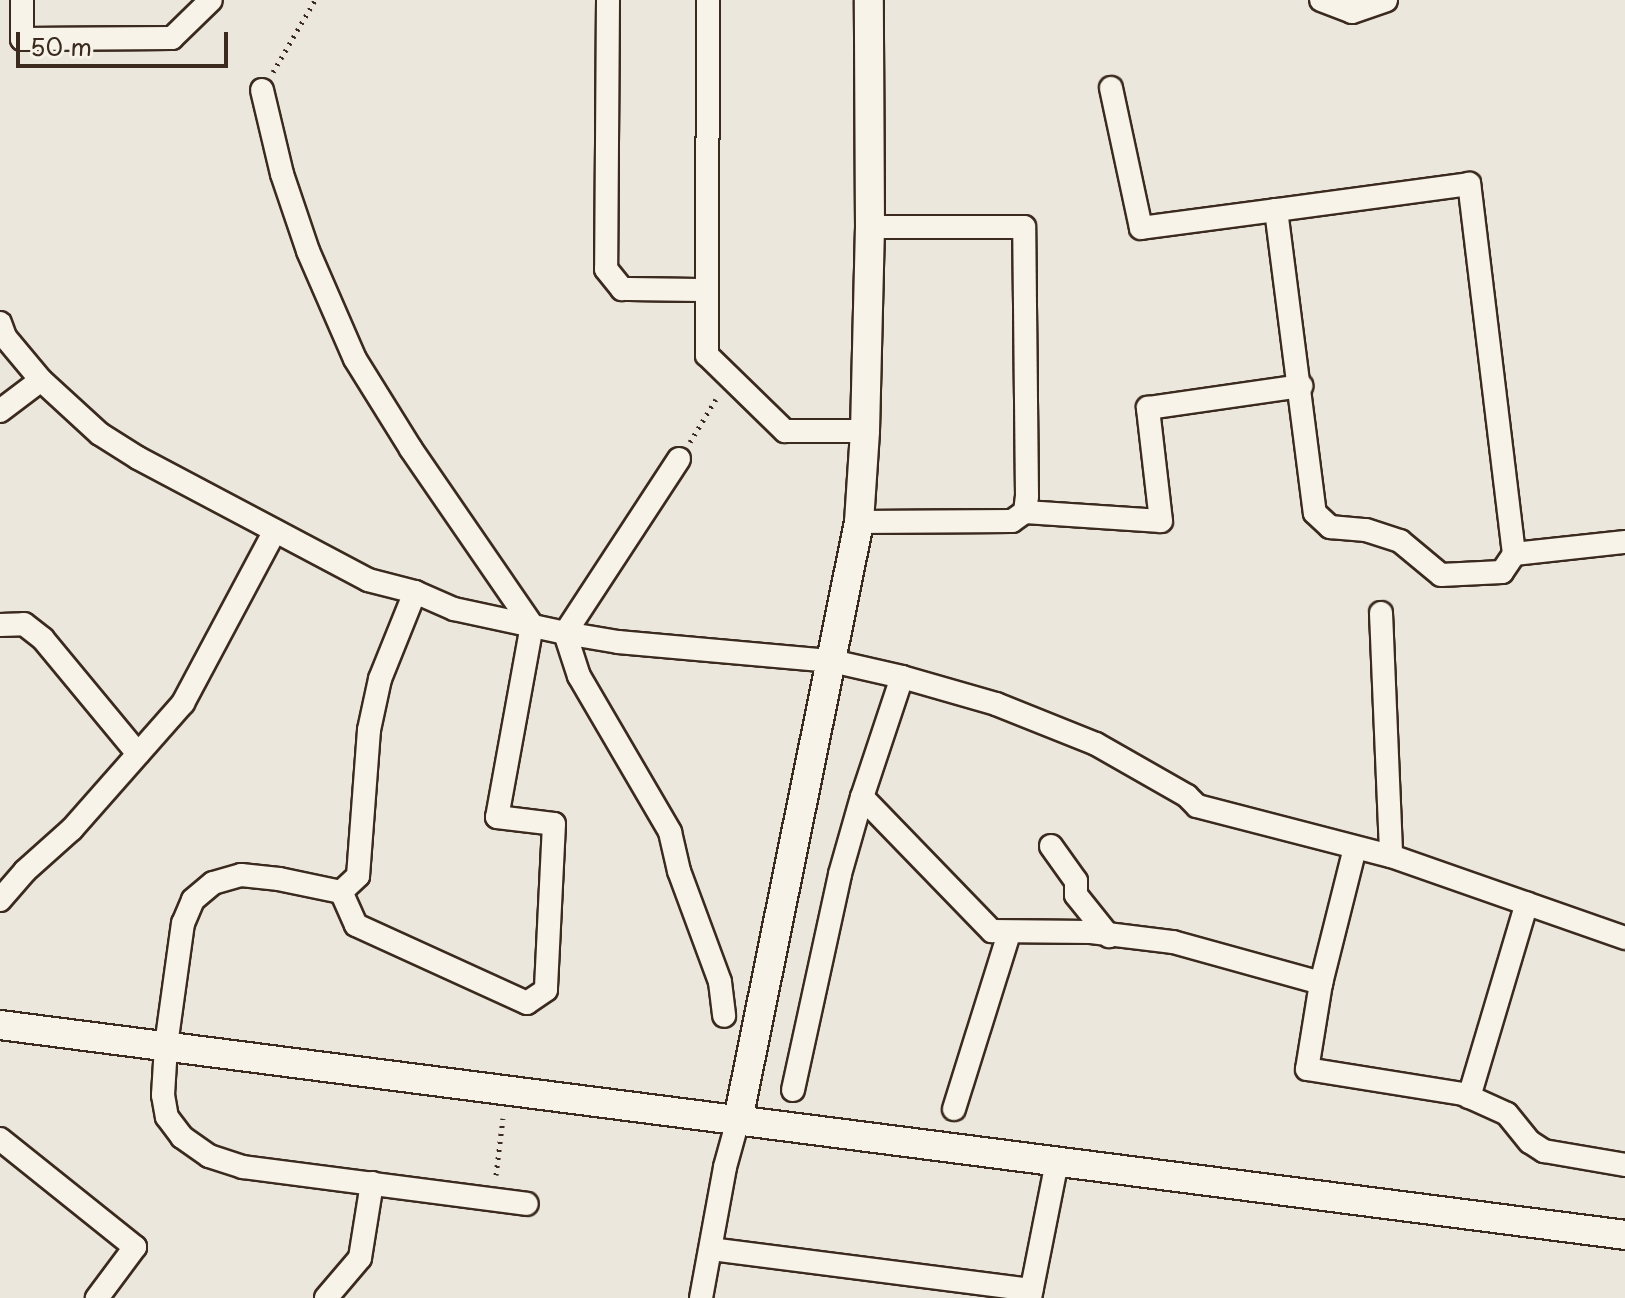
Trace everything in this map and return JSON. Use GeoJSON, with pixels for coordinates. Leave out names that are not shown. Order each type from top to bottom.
{"type":"FeatureCollection","features":[{"type":"Feature","properties":{"kind":"street"},"geometry":{"type":"LineString","coordinates":[[22,0],[22,39],[172,38],[211,0]]}},
{"type":"Feature","properties":{"kind":"street"},"geometry":{"type":"LineString","coordinates":[[608,0],[606,269],[622,289],[706,290]]}},
{"type":"Feature","properties":{"kind":"street"},"geometry":{"type":"LineString","coordinates":[[708,0],[707,355],[785,431],[865,431]]}},
{"type":"Feature","properties":{"kind":"street"},"geometry":{"type":"LineString","coordinates":[[701,1298],[725,1167],[738,1120],[859,522],[865,431],[870,227],[869,0]]}},
{"type":"Feature","properties":{"kind":"street"},"geometry":{"type":"LineString","coordinates":[[1321,0],[1352,12],[1386,0]]}},
{"type":"Feature","properties":{"kind":"street"},"geometry":{"type":"LineString","coordinates":[[1111,88],[1141,228],[1469,184],[1514,554],[1502,572],[1441,575],[1400,541],[1366,530],[1330,527],[1315,513],[1276,210]]}},
{"type":"Feature","properties":{"kind":"street"},"geometry":{"type":"LineString","coordinates":[[262,90],[282,174],[295,212],[355,359],[411,449],[532,625],[497,817],[554,824],[546,990],[527,1003],[356,925],[341,892]]}},
{"type":"Feature","properties":{"kind":"street"},"geometry":{"type":"LineString","coordinates":[[870,227],[1024,227],[1025,512]]}},
{"type":"Feature","properties":{"kind":"street"},"geometry":{"type":"LineString","coordinates":[[0,323],[5,337],[41,380],[100,434],[368,580],[415,592],[454,609],[565,633],[618,642],[832,661],[902,677],[996,704],[1096,744],[1187,796],[1197,806],[1391,856],[1625,938]]}},
{"type":"Feature","properties":{"kind":"street"},"geometry":{"type":"LineString","coordinates":[[0,411],[41,380]]}},
{"type":"Feature","properties":{"kind":"street"},"geometry":{"type":"LineString","coordinates":[[859,522],[1012,521],[1025,512],[1161,521],[1148,408],[1301,386]]}},
{"type":"Feature","properties":{"kind":"street"},"geometry":{"type":"LineString","coordinates":[[565,633],[679,459]]}},
{"type":"Feature","properties":{"kind":"street"},"geometry":{"type":"LineString","coordinates":[[0,900],[25,871],[72,829],[183,703],[275,531]]}},
{"type":"Feature","properties":{"kind":"street"},"geometry":{"type":"LineString","coordinates":[[1514,554],[1625,542]]}},
{"type":"Feature","properties":{"kind":"street"},"geometry":{"type":"LineString","coordinates":[[341,892],[358,876],[369,730],[380,679],[415,592]]}},
{"type":"Feature","properties":{"kind":"street"},"geometry":{"type":"LineString","coordinates":[[1381,613],[1391,856]]}},
{"type":"Feature","properties":{"kind":"street"},"geometry":{"type":"LineString","coordinates":[[0,625],[24,624],[43,639],[138,754]]}},
{"type":"Feature","properties":{"kind":"street"},"geometry":{"type":"LineString","coordinates":[[565,633],[579,676],[670,832],[679,871],[720,982],[724,1016]]}},
{"type":"Feature","properties":{"kind":"street"},"geometry":{"type":"LineString","coordinates":[[793,1090],[840,874],[902,677]]}},
{"type":"Feature","properties":{"kind":"street"},"geometry":{"type":"LineString","coordinates":[[862,797],[992,931],[1009,934],[1091,932],[1173,942],[1321,983]]}},
{"type":"Feature","properties":{"kind":"street"},"geometry":{"type":"LineString","coordinates":[[1051,846],[1076,881],[1076,895],[1109,936]]}},
{"type":"Feature","properties":{"kind":"street"},"geometry":{"type":"LineString","coordinates":[[1355,848],[1321,983],[1307,1069],[1469,1097],[1507,1114],[1530,1142],[1544,1151],[1625,1165]]}},
{"type":"Feature","properties":{"kind":"street"},"geometry":{"type":"LineString","coordinates":[[341,892],[279,879],[241,875],[213,883],[193,900],[183,923],[166,1046],[163,1095],[167,1117],[182,1137],[209,1156],[243,1167],[527,1204]]}},
{"type":"Feature","properties":{"kind":"street"},"geometry":{"type":"LineString","coordinates":[[1469,1097],[1527,903]]}},
{"type":"Feature","properties":{"kind":"street"},"geometry":{"type":"LineString","coordinates":[[954,1109],[1009,934]]}},
{"type":"Feature","properties":{"kind":"street"},"geometry":{"type":"LineString","coordinates":[[0,1025],[1625,1235]]}},
{"type":"Feature","properties":{"kind":"street"},"geometry":{"type":"LineString","coordinates":[[0,1139],[135,1247],[97,1298]]}},
{"type":"Feature","properties":{"kind":"street"},"geometry":{"type":"LineString","coordinates":[[711,1249],[1030,1294],[1057,1162]]}},
{"type":"Feature","properties":{"kind":"street"},"geometry":{"type":"LineString","coordinates":[[326,1298],[360,1258],[372,1183]]}},
{"type":"Feature","properties":{"kind":"path"},"geometry":{"type":"LineString","coordinates":[[262,90],[315,0]]}},
{"type":"Feature","properties":{"kind":"path"},"geometry":{"type":"LineString","coordinates":[[679,459],[729,378]]}},
{"type":"Feature","properties":{"kind":"path"},"geometry":{"type":"LineString","coordinates":[[492,1200],[506,1091]]}}]}
